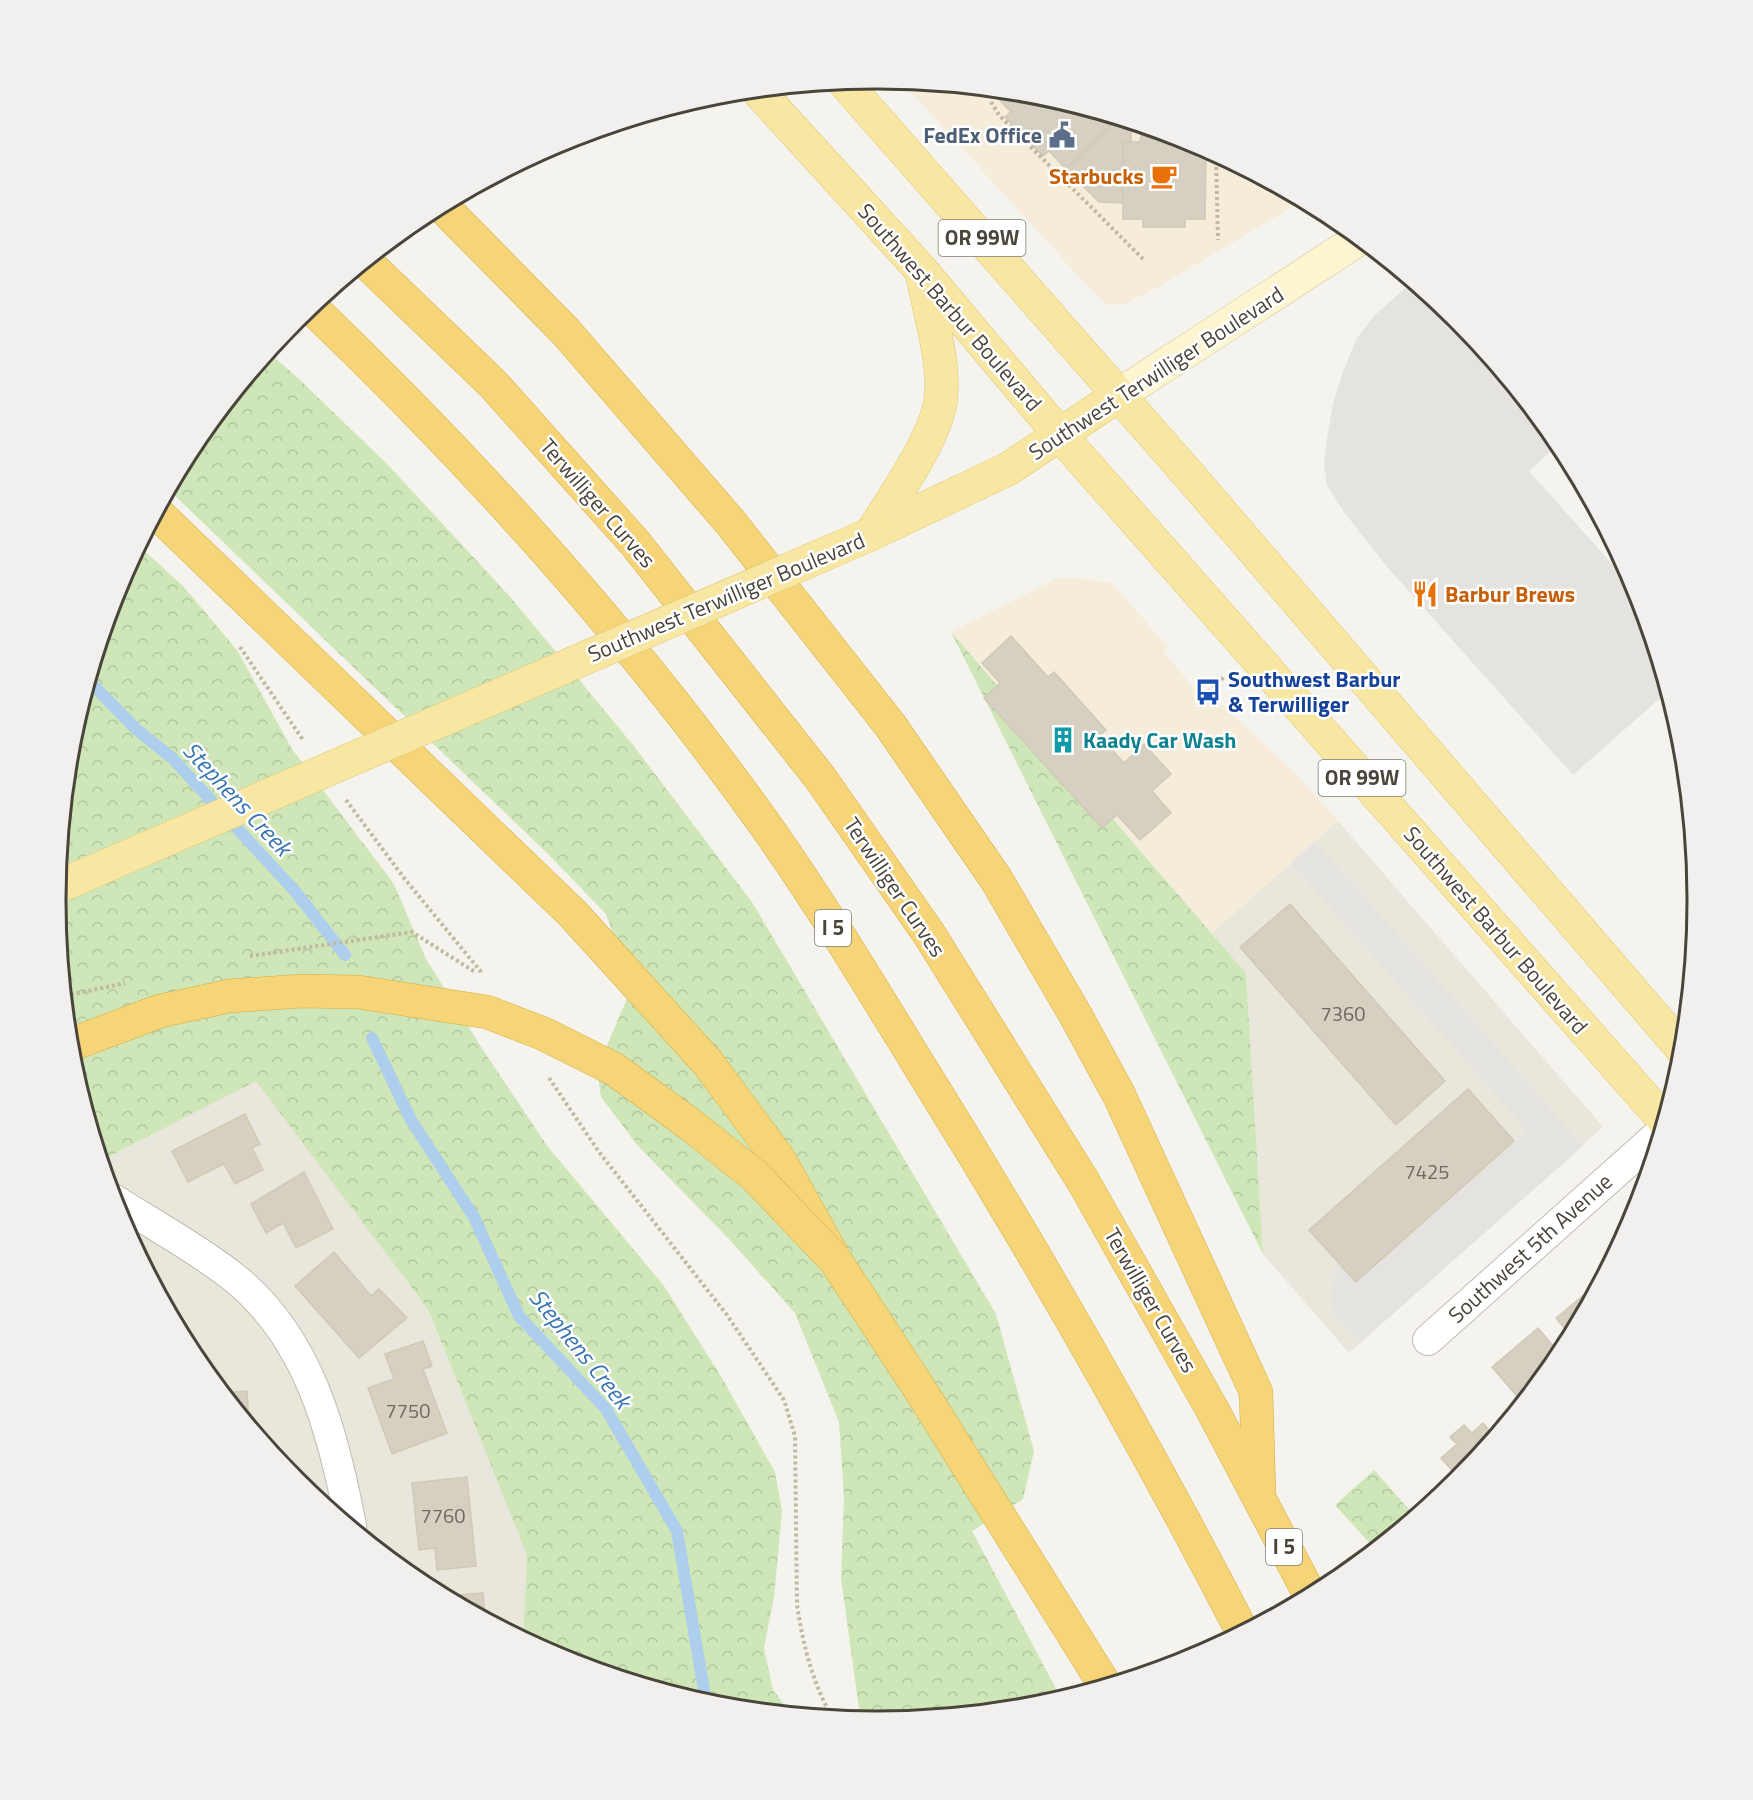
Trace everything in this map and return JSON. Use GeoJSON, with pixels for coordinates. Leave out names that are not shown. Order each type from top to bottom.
{"type":"FeatureCollection","features":[{"type":"Feature","properties":{"kind":"highway"},"geometry":{"type":"LineString","coordinates":[[448,212],[566,332],[731,523],[890,725],[996,879],[1119,1095],[1256,1392],[1259,1498]]}},
{"type":"Feature","properties":{"kind":"highway","name":"Terwilliger Curves"},"geometry":{"type":"LineString","coordinates":[[371,267],[493,384],[635,543],[821,779],[928,934],[1083,1181],[1306,1587]]}},
{"type":"Feature","properties":{"kind":"highway","name":"I 5"},"geometry":{"type":"LineString","coordinates":[[317,314],[362,356],[597,609],[685,719],[773,836],[851,955],[997,1190],[1141,1441],[1239,1625]]}},
{"type":"Feature","properties":{"kind":"highway"},"geometry":{"type":"LineString","coordinates":[[163,518],[573,914],[715,1072],[779,1159],[835,1260],[921,1390],[1101,1678]]}},
{"type":"Feature","properties":{"kind":"highway"},"geometry":{"type":"LineString","coordinates":[[79,1042],[160,1011],[229,996],[302,991],[358,992],[409,998],[487,1012],[544,1034],[614,1070],[691,1125],[755,1176],[835,1260]]}},
{"type":"Feature","properties":{"kind":"main road","name":"OR 99W"},"geometry":{"type":"LineString","coordinates":[[851,90],[1119,395],[1674,1040]]}},
{"type":"Feature","properties":{"kind":"main road","name":"Southwest Barbur Boulevard"},"geometry":{"type":"LineString","coordinates":[[764,97],[922,271],[1060,435],[1658,1113]]}},
{"type":"Feature","properties":{"kind":"main road","name":"Southwest Terwilliger Boulevard"},"geometry":{"type":"LineString","coordinates":[[67,883],[871,534],[1008,469],[1352,244]]}},
{"type":"Feature","properties":{"kind":"main road"},"geometry":{"type":"LineString","coordinates":[[871,534],[921,451],[940,405],[941,376],[922,271]]}},
{"type":"Feature","properties":{"kind":"street","name":"Southwest 5th Avenue"},"geometry":{"type":"LineString","coordinates":[[1428,1340],[1649,1143]]}},
{"type":"Feature","properties":{"kind":"street"},"geometry":{"type":"LineString","coordinates":[[127,1208],[232,1276],[270,1313],[294,1346],[321,1407],[339,1462],[349,1515]]}},
{"type":"Feature","properties":{"kind":"path"},"geometry":{"type":"LineString","coordinates":[[991,102],[999,115],[1143,259]]}},
{"type":"Feature","properties":{"kind":"path"},"geometry":{"type":"LineString","coordinates":[[1216,164],[1218,240]]}},
{"type":"Feature","properties":{"kind":"path"},"geometry":{"type":"LineString","coordinates":[[544,1070],[599,1152],[727,1315],[784,1400],[795,1436],[797,1605],[801,1632],[814,1681],[828,1709]]}},
{"type":"Feature","properties":{"kind":"shaded area"},"geometry":{"type":"Polygon","coordinates":[[[909,90],[982,96],[1086,117],[1187,151],[1235,173],[1294,206],[1158,287],[1124,304],[1107,305],[909,90]]]}},
{"type":"Feature","properties":{"kind":"shaded area"},"geometry":{"type":"Polygon","coordinates":[[[1406,287],[1450,327],[1486,366],[1520,407],[1551,451],[1529,471],[1614,566],[1625,590],[1644,639],[1661,698],[1573,775],[1388,568],[1344,512],[1327,485],[1324,462],[1333,403],[1357,338],[1375,315],[1406,287]]]}},
{"type":"Feature","properties":{"kind":"shaded area"},"geometry":{"type":"Polygon","coordinates":[[[1076,578],[1112,583],[1168,647],[1163,652],[1206,701],[1213,696],[1298,776],[1338,821],[1212,933],[951,632],[1055,579],[1076,578]]]}},
{"type":"Feature","properties":{"kind":"shaded area"},"geometry":{"type":"Polygon","coordinates":[[[1338,821],[1603,1127],[1349,1353],[1263,1254],[1246,973],[1212,933],[1338,821]]]}},
{"type":"Feature","properties":{"kind":"shaded area"},"geometry":{"type":"Polygon","coordinates":[[[1315,841],[1583,1146],[1361,1342],[1334,1315],[1332,1297],[1337,1261],[1356,1282],[1528,1131],[1291,863],[1315,841]]]}},
{"type":"Feature","properties":{"kind":"shaded area"},"geometry":{"type":"Polygon","coordinates":[[[256,1080],[428,1309],[527,1555],[523,1629],[471,1602],[426,1574],[383,1543],[303,1473],[233,1393],[175,1305],[150,1258],[109,1161],[92,1103],[256,1080]]]}},
{"type":"Feature","properties":{"kind":"green space"},"geometry":{"type":"Polygon","coordinates":[[[275,358],[388,465],[512,599],[633,745],[752,902],[996,1314],[1034,1451],[1023,1499],[972,1531],[1057,1690],[982,1704],[930,1709],[860,1710],[841,1578],[844,1497],[839,1422],[795,1313],[728,1238],[638,1146],[601,1097],[597,1069],[632,987],[606,914],[548,854],[175,496],[233,407],[275,358]]]}},
{"type":"Feature","properties":{"kind":"green space"},"geometry":{"type":"Polygon","coordinates":[[[145,552],[183,586],[237,650],[292,749],[394,884],[426,959],[485,1053],[548,1147],[664,1286],[722,1378],[775,1472],[782,1511],[774,1597],[764,1648],[773,1690],[785,1705],[718,1695],[667,1683],[566,1649],[523,1629],[527,1555],[428,1309],[256,1081],[108,1157],[82,1058],[73,1006],[66,900],[68,847],[73,794],[94,690],[109,639],[145,552]]]}},
{"type":"Feature","properties":{"kind":"green space"},"geometry":{"type":"Polygon","coordinates":[[[951,632],[1246,973],[1263,1254],[951,632]]]}},
{"type":"Feature","properties":{"kind":"green space"},"geometry":{"type":"Polygon","coordinates":[[[1374,1470],[1410,1510],[1370,1543],[1335,1505],[1374,1470]]]}},
{"type":"Feature","properties":{"kind":"building","name":"FedEx Office"},"geometry":{"type":"Polygon","coordinates":[[[999,99],[1035,105],[1111,125],[1066,169],[1049,151],[1043,156],[1005,117],[1011,112],[999,99]]]}},
{"type":"Feature","properties":{"kind":"building"},"geometry":{"type":"Polygon","coordinates":[[[1111,125],[1131,131],[1131,142],[1123,142],[1123,203],[1099,202],[1066,169],[1111,125]]]}},
{"type":"Feature","properties":{"kind":"building","name":"Starbucks"},"geometry":{"type":"Polygon","coordinates":[[[1143,135],[1206,160],[1205,219],[1185,219],[1185,227],[1143,227],[1143,219],[1123,219],[1123,142],[1140,142],[1143,135]]]}},
{"type":"Feature","properties":{"kind":"building","name":"Kaady Car Wash"},"geometry":{"type":"Polygon","coordinates":[[[1011,636],[1048,677],[1054,672],[1106,730],[1099,736],[1124,763],[1144,744],[1171,774],[1152,791],[1171,813],[1140,840],[1117,815],[1102,828],[984,698],[1000,683],[982,663],[1011,636]]]}},
{"type":"Feature","properties":{"kind":"building"},"geometry":{"type":"Polygon","coordinates":[[[1290,904],[1445,1081],[1396,1125],[1240,947],[1290,904]]]}},
{"type":"Feature","properties":{"kind":"building"},"geometry":{"type":"Polygon","coordinates":[[[1468,1089],[1514,1141],[1356,1282],[1309,1230],[1468,1089]]]}},
{"type":"Feature","properties":{"kind":"building"},"geometry":{"type":"Polygon","coordinates":[[[245,1114],[260,1144],[252,1148],[263,1170],[235,1184],[224,1164],[188,1182],[172,1151],[245,1114]]]}},
{"type":"Feature","properties":{"kind":"building"},"geometry":{"type":"Polygon","coordinates":[[[304,1172],[333,1229],[296,1248],[283,1223],[266,1233],[251,1204],[304,1172]]]}},
{"type":"Feature","properties":{"kind":"building"},"geometry":{"type":"Polygon","coordinates":[[[334,1252],[371,1296],[379,1289],[407,1318],[359,1358],[295,1286],[334,1252]]]}},
{"type":"Feature","properties":{"kind":"building"},"geometry":{"type":"Polygon","coordinates":[[[1583,1295],[1564,1328],[1556,1318],[1583,1295]]]}},
{"type":"Feature","properties":{"kind":"building"},"geometry":{"type":"Polygon","coordinates":[[[1538,1328],[1553,1345],[1517,1396],[1492,1367],[1538,1328]]]}},
{"type":"Feature","properties":{"kind":"building"},"geometry":{"type":"Polygon","coordinates":[[[423,1341],[432,1366],[423,1369],[447,1433],[392,1454],[368,1388],[394,1379],[385,1354],[423,1341]]]}},
{"type":"Feature","properties":{"kind":"building"},"geometry":{"type":"Polygon","coordinates":[[[247,1391],[248,1411],[233,1393],[247,1391]]]}},
{"type":"Feature","properties":{"kind":"building"},"geometry":{"type":"Polygon","coordinates":[[[1483,1423],[1489,1430],[1452,1471],[1441,1458],[1457,1444],[1450,1437],[1464,1425],[1472,1433],[1483,1423]]]}},
{"type":"Feature","properties":{"kind":"building"},"geometry":{"type":"Polygon","coordinates":[[[467,1477],[476,1566],[437,1570],[435,1548],[419,1550],[412,1483],[467,1477]]]}},
{"type":"Feature","properties":{"kind":"building"},"geometry":{"type":"Polygon","coordinates":[[[483,1593],[484,1609],[471,1602],[460,1595],[483,1593]]]}},
{"type":"Feature","properties":{"kind":"waterway","name":"Stephens Creek"},"geometry":{"type":"LineString","coordinates":[[95,687],[136,729],[172,758],[294,890],[345,955]]}},
{"type":"Feature","properties":{"kind":"waterway","name":"Stephens Creek"},"geometry":{"type":"LineString","coordinates":[[372,1038],[411,1120],[474,1217],[519,1316],[606,1409],[677,1531],[704,1692]]}},
{"type":"Feature","properties":{"kind":"place","name":"FedEx Office"},"geometry":{"type":"Point","coordinates":[1062,135]}},
{"type":"Feature","properties":{"kind":"place","name":"Starbucks"},"geometry":{"type":"Point","coordinates":[1164,176]}},
{"type":"Feature","properties":{"kind":"place","name":"Barbur Brews"},"geometry":{"type":"Point","coordinates":[1425,594]}},
{"type":"Feature","properties":{"kind":"place","name":"Southwest Barbur & Terwilliger"},"geometry":{"type":"Point","coordinates":[1208,692]}},
{"type":"Feature","properties":{"kind":"place","name":"Kaady Car Wash"},"geometry":{"type":"Point","coordinates":[1063,740]}}]}
